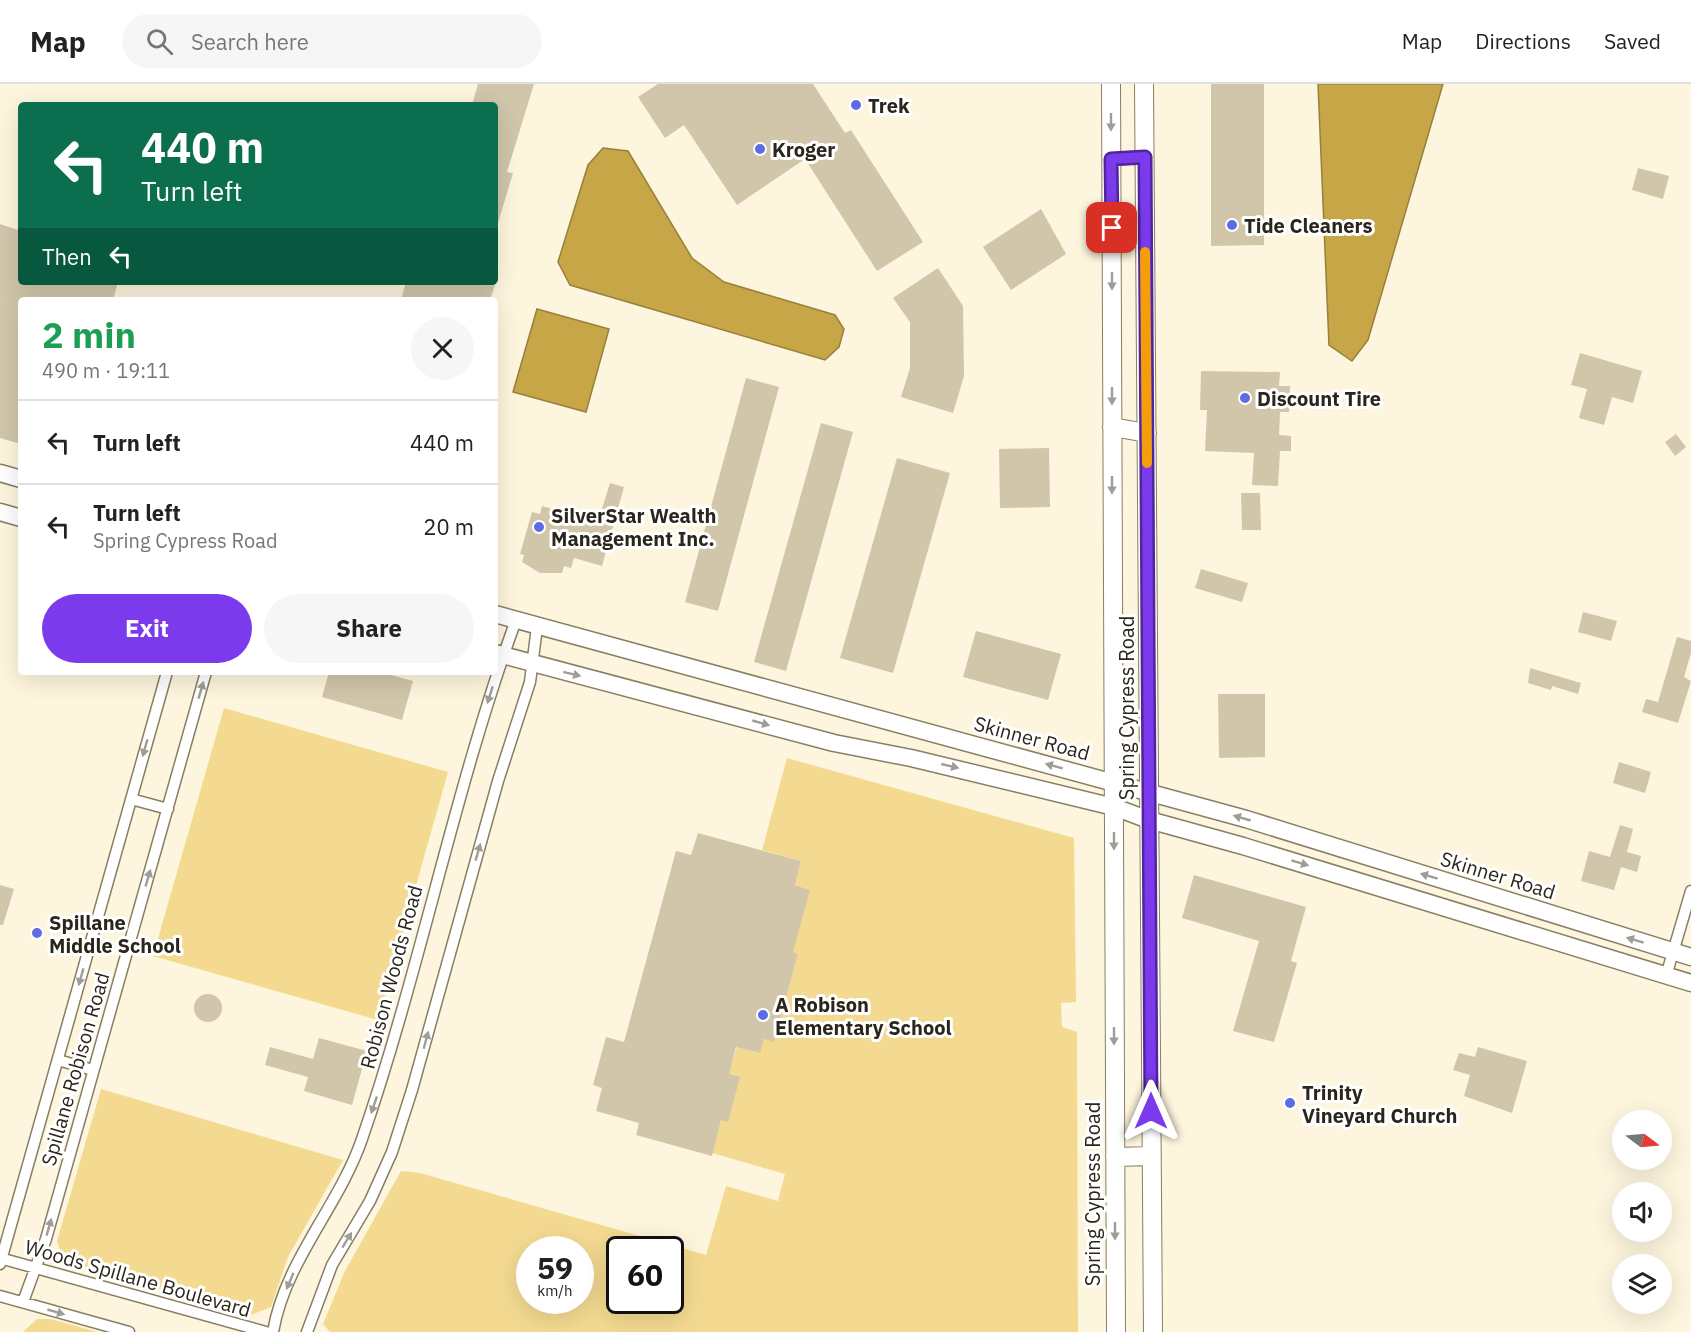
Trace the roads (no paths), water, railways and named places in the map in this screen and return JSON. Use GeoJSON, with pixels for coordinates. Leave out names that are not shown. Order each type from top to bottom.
{"type":"FeatureCollection","features":[{"type":"Feature","properties":{"kind":"main road","name":"Spring Cypress Road"},"geometry":{"type":"LineString","coordinates":[[1111,84],[1116,1332]]}},
{"type":"Feature","properties":{"kind":"main road","name":"Spring Cypress Road"},"geometry":{"type":"LineString","coordinates":[[1144,84],[1153,1332]]}},
{"type":"Feature","properties":{"kind":"main road"},"geometry":{"type":"LineString","coordinates":[[1111,159],[1145,157]]}},
{"type":"Feature","properties":{"kind":"main road"},"geometry":{"type":"LineString","coordinates":[[1112,427],[1147,433]]}},
{"type":"Feature","properties":{"kind":"main road"},"geometry":{"type":"LineString","coordinates":[[1115,1156],[1151,1156]]}},
{"type":"Feature","properties":{"kind":"street"},"geometry":{"type":"LineString","coordinates":[[0,473],[18,478]]}},
{"type":"Feature","properties":{"kind":"street"},"geometry":{"type":"LineString","coordinates":[[0,512],[18,517]]}},
{"type":"Feature","properties":{"kind":"street","name":"Skinner Road"},"geometry":{"type":"LineString","coordinates":[[498,615],[1149,792],[1691,957]]}},
{"type":"Feature","properties":{"kind":"street","name":"Robison Woods Road"},"geometry":{"type":"LineString","coordinates":[[499,655],[516,620]]}},
{"type":"Feature","properties":{"kind":"street"},"geometry":{"type":"LineString","coordinates":[[307,1332],[332,1265],[370,1201],[392,1152],[415,1079],[498,781],[530,682],[537,627]]}},
{"type":"Feature","properties":{"kind":"street"},"geometry":{"type":"LineString","coordinates":[[499,655],[834,743],[911,758],[1114,807],[1149,820],[1243,846],[1691,983]]}},
{"type":"Feature","properties":{"kind":"street","name":"Spillane Robison Road"},"geometry":{"type":"LineString","coordinates":[[0,1260],[166,675]]}},
{"type":"Feature","properties":{"kind":"street","name":"Spillane Robison Road"},"geometry":{"type":"LineString","coordinates":[[23,1302],[36,1268],[205,675]]}},
{"type":"Feature","properties":{"kind":"street","name":"Robison Woods Road"},"geometry":{"type":"LineString","coordinates":[[273,1332],[276,1317],[301,1255],[361,1143],[382,1080],[493,675]]}},
{"type":"Feature","properties":{"kind":"street"},"geometry":{"type":"LineString","coordinates":[[131,799],[168,809]]}},
{"type":"Feature","properties":{"kind":"street"},"geometry":{"type":"LineString","coordinates":[[1455,911],[1462,886]]}},
{"type":"Feature","properties":{"kind":"street"},"geometry":{"type":"LineString","coordinates":[[1666,976],[1691,891]]}},
{"type":"Feature","properties":{"kind":"street"},"geometry":{"type":"LineString","coordinates":[[58,1060],[93,1070]]}},
{"type":"Feature","properties":{"kind":"street","name":"Woods Spillane Boulevard"},"geometry":{"type":"LineString","coordinates":[[0,1260],[266,1332]]}},
{"type":"Feature","properties":{"kind":"street"},"geometry":{"type":"LineString","coordinates":[[0,1296],[129,1332]]}},
{"type":"Feature","properties":{"kind":"place","name":"Trek"},"geometry":{"type":"Point","coordinates":[856,105]}},
{"type":"Feature","properties":{"kind":"place","name":"Kroger"},"geometry":{"type":"Point","coordinates":[760,149]}},
{"type":"Feature","properties":{"kind":"place","name":"Tide Cleaners"},"geometry":{"type":"Point","coordinates":[1232,225]}},
{"type":"Feature","properties":{"kind":"place","name":"Discount Tire"},"geometry":{"type":"Point","coordinates":[1245,398]}},
{"type":"Feature","properties":{"kind":"place","name":"SilverStar Wealth Management Inc."},"geometry":{"type":"Point","coordinates":[539,527]}},
{"type":"Feature","properties":{"kind":"place","name":"Spillane Middle School"},"geometry":{"type":"Point","coordinates":[37,933]}},
{"type":"Feature","properties":{"kind":"place","name":"A Robison Elementary School"},"geometry":{"type":"Point","coordinates":[763,1015]}},
{"type":"Feature","properties":{"kind":"place","name":"Trinity Vineyard Church"},"geometry":{"type":"Point","coordinates":[1290,1103]}}]}
